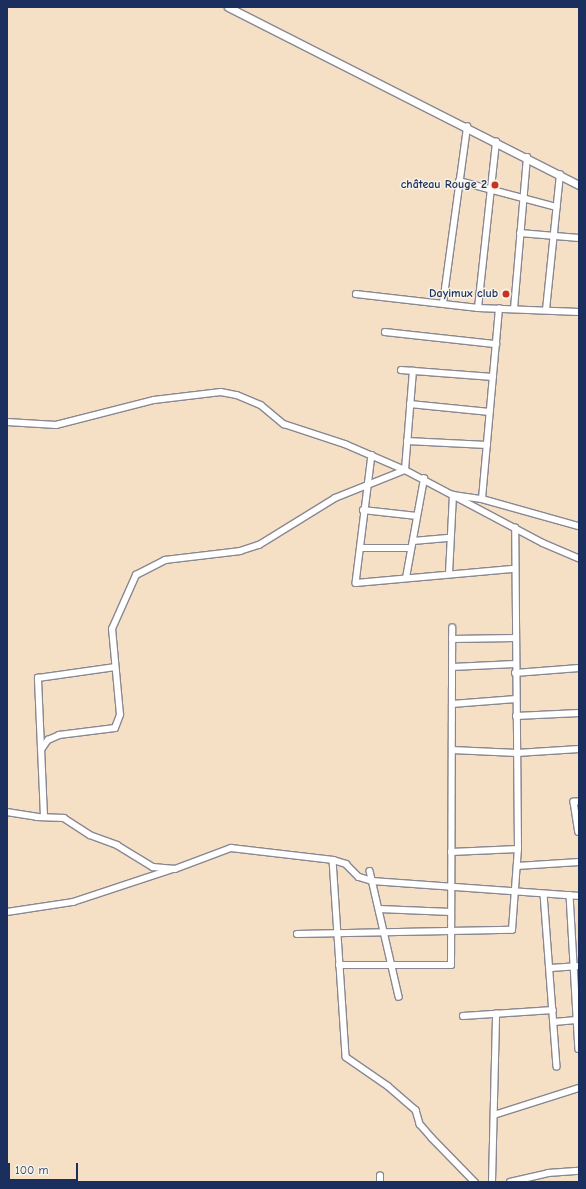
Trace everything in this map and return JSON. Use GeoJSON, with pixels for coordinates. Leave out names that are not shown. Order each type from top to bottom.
{"type":"FeatureCollection","features":[{"type":"Feature","properties":{"kind":"street"},"geometry":{"type":"LineString","coordinates":[[228,7],[579,185]]}},
{"type":"Feature","properties":{"kind":"street"},"geometry":{"type":"LineString","coordinates":[[443,303],[467,127]]}},
{"type":"Feature","properties":{"kind":"street"},"geometry":{"type":"LineString","coordinates":[[478,308],[496,142]]}},
{"type":"Feature","properties":{"kind":"street"},"geometry":{"type":"LineString","coordinates":[[514,309],[527,158]]}},
{"type":"Feature","properties":{"kind":"street"},"geometry":{"type":"LineString","coordinates":[[546,310],[560,175]]}},
{"type":"Feature","properties":{"kind":"street"},"geometry":{"type":"LineString","coordinates":[[459,181],[557,207]]}},
{"type":"Feature","properties":{"kind":"street"},"geometry":{"type":"LineString","coordinates":[[520,233],[579,238]]}},
{"type":"Feature","properties":{"kind":"street"},"geometry":{"type":"LineString","coordinates":[[356,294],[478,308],[579,312]]}},
{"type":"Feature","properties":{"kind":"street"},"geometry":{"type":"LineString","coordinates":[[482,499],[499,308]]}},
{"type":"Feature","properties":{"kind":"street"},"geometry":{"type":"LineString","coordinates":[[386,332],[496,344]]}},
{"type":"Feature","properties":{"kind":"street"},"geometry":{"type":"LineString","coordinates":[[401,370],[493,377]]}},
{"type":"Feature","properties":{"kind":"street"},"geometry":{"type":"LineString","coordinates":[[405,470],[413,371]]}},
{"type":"Feature","properties":{"kind":"street"},"geometry":{"type":"LineString","coordinates":[[7,422],[56,425],[154,400],[221,392],[261,405],[284,424],[372,455],[405,470],[515,528],[579,558]]}},
{"type":"Feature","properties":{"kind":"street"},"geometry":{"type":"LineString","coordinates":[[410,404],[490,412]]}},
{"type":"Feature","properties":{"kind":"street"},"geometry":{"type":"LineString","coordinates":[[407,441],[487,445]]}},
{"type":"Feature","properties":{"kind":"street"},"geometry":{"type":"LineString","coordinates":[[372,455],[363,510],[356,583],[514,569]]}},
{"type":"Feature","properties":{"kind":"street"},"geometry":{"type":"LineString","coordinates":[[41,750],[48,740],[59,735],[115,728],[120,715],[112,629],[136,575],[165,560],[240,551],[259,545],[297,519],[367,484],[405,470]]}},
{"type":"Feature","properties":{"kind":"street"},"geometry":{"type":"LineString","coordinates":[[406,578],[424,479]]}},
{"type":"Feature","properties":{"kind":"street"},"geometry":{"type":"LineString","coordinates":[[453,495],[482,499],[579,526]]}},
{"type":"Feature","properties":{"kind":"street"},"geometry":{"type":"LineString","coordinates":[[449,574],[453,495]]}},
{"type":"Feature","properties":{"kind":"street"},"geometry":{"type":"LineString","coordinates":[[363,510],[417,516]]}},
{"type":"Feature","properties":{"kind":"street"},"geometry":{"type":"LineString","coordinates":[[297,934],[512,930],[518,849],[514,569],[515,528]]}},
{"type":"Feature","properties":{"kind":"street"},"geometry":{"type":"LineString","coordinates":[[412,540],[450,538]]}},
{"type":"Feature","properties":{"kind":"street"},"geometry":{"type":"LineString","coordinates":[[360,548],[411,548]]}},
{"type":"Feature","properties":{"kind":"street"},"geometry":{"type":"LineString","coordinates":[[339,965],[451,965],[452,628]]}},
{"type":"Feature","properties":{"kind":"street"},"geometry":{"type":"LineString","coordinates":[[452,639],[515,638]]}},
{"type":"Feature","properties":{"kind":"street"},"geometry":{"type":"LineString","coordinates":[[452,667],[515,664]]}},
{"type":"Feature","properties":{"kind":"street"},"geometry":{"type":"LineString","coordinates":[[44,817],[39,735],[38,678],[115,667]]}},
{"type":"Feature","properties":{"kind":"street"},"geometry":{"type":"LineString","coordinates":[[515,673],[579,668]]}},
{"type":"Feature","properties":{"kind":"street"},"geometry":{"type":"LineString","coordinates":[[452,704],[516,698]]}},
{"type":"Feature","properties":{"kind":"street"},"geometry":{"type":"LineString","coordinates":[[516,716],[579,713]]}},
{"type":"Feature","properties":{"kind":"street"},"geometry":{"type":"LineString","coordinates":[[452,750],[516,753],[579,749]]}},
{"type":"Feature","properties":{"kind":"street"},"geometry":{"type":"LineString","coordinates":[[579,802],[574,802],[579,830]]}},
{"type":"Feature","properties":{"kind":"street"},"geometry":{"type":"LineString","coordinates":[[7,812],[64,818],[90,834],[117,845],[153,867],[175,869]]}},
{"type":"Feature","properties":{"kind":"street"},"geometry":{"type":"LineString","coordinates":[[7,912],[73,902],[175,869],[231,848],[333,860],[346,864],[359,877],[372,881],[579,896]]}},
{"type":"Feature","properties":{"kind":"street"},"geometry":{"type":"LineString","coordinates":[[452,852],[518,849]]}},
{"type":"Feature","properties":{"kind":"street"},"geometry":{"type":"LineString","coordinates":[[333,860],[346,1057],[388,1086],[416,1110],[420,1124],[476,1182]]}},
{"type":"Feature","properties":{"kind":"street"},"geometry":{"type":"LineString","coordinates":[[517,866],[579,862]]}},
{"type":"Feature","properties":{"kind":"street"},"geometry":{"type":"LineString","coordinates":[[370,871],[399,997]]}},
{"type":"Feature","properties":{"kind":"street"},"geometry":{"type":"LineString","coordinates":[[544,894],[551,968],[557,1067]]}},
{"type":"Feature","properties":{"kind":"street"},"geometry":{"type":"LineString","coordinates":[[570,896],[577,966],[579,1048]]}},
{"type":"Feature","properties":{"kind":"street"},"geometry":{"type":"LineString","coordinates":[[379,909],[451,912]]}},
{"type":"Feature","properties":{"kind":"street"},"geometry":{"type":"LineString","coordinates":[[551,968],[577,966]]}},
{"type":"Feature","properties":{"kind":"street"},"geometry":{"type":"LineString","coordinates":[[464,1016],[553,1010]]}},
{"type":"Feature","properties":{"kind":"street"},"geometry":{"type":"LineString","coordinates":[[492,1182],[496,1014]]}},
{"type":"Feature","properties":{"kind":"street"},"geometry":{"type":"LineString","coordinates":[[554,1022],[578,1020]]}},
{"type":"Feature","properties":{"kind":"street"},"geometry":{"type":"LineString","coordinates":[[494,1115],[579,1088]]}},
{"type":"Feature","properties":{"kind":"street"},"geometry":{"type":"LineString","coordinates":[[510,1182],[548,1173],[579,1171]]}},
{"type":"Feature","properties":{"kind":"place","name":"château Rouge 2"},"geometry":{"type":"Point","coordinates":[495,185]}},
{"type":"Feature","properties":{"kind":"place","name":"Dayimux club"},"geometry":{"type":"Point","coordinates":[506,294]}}]}
